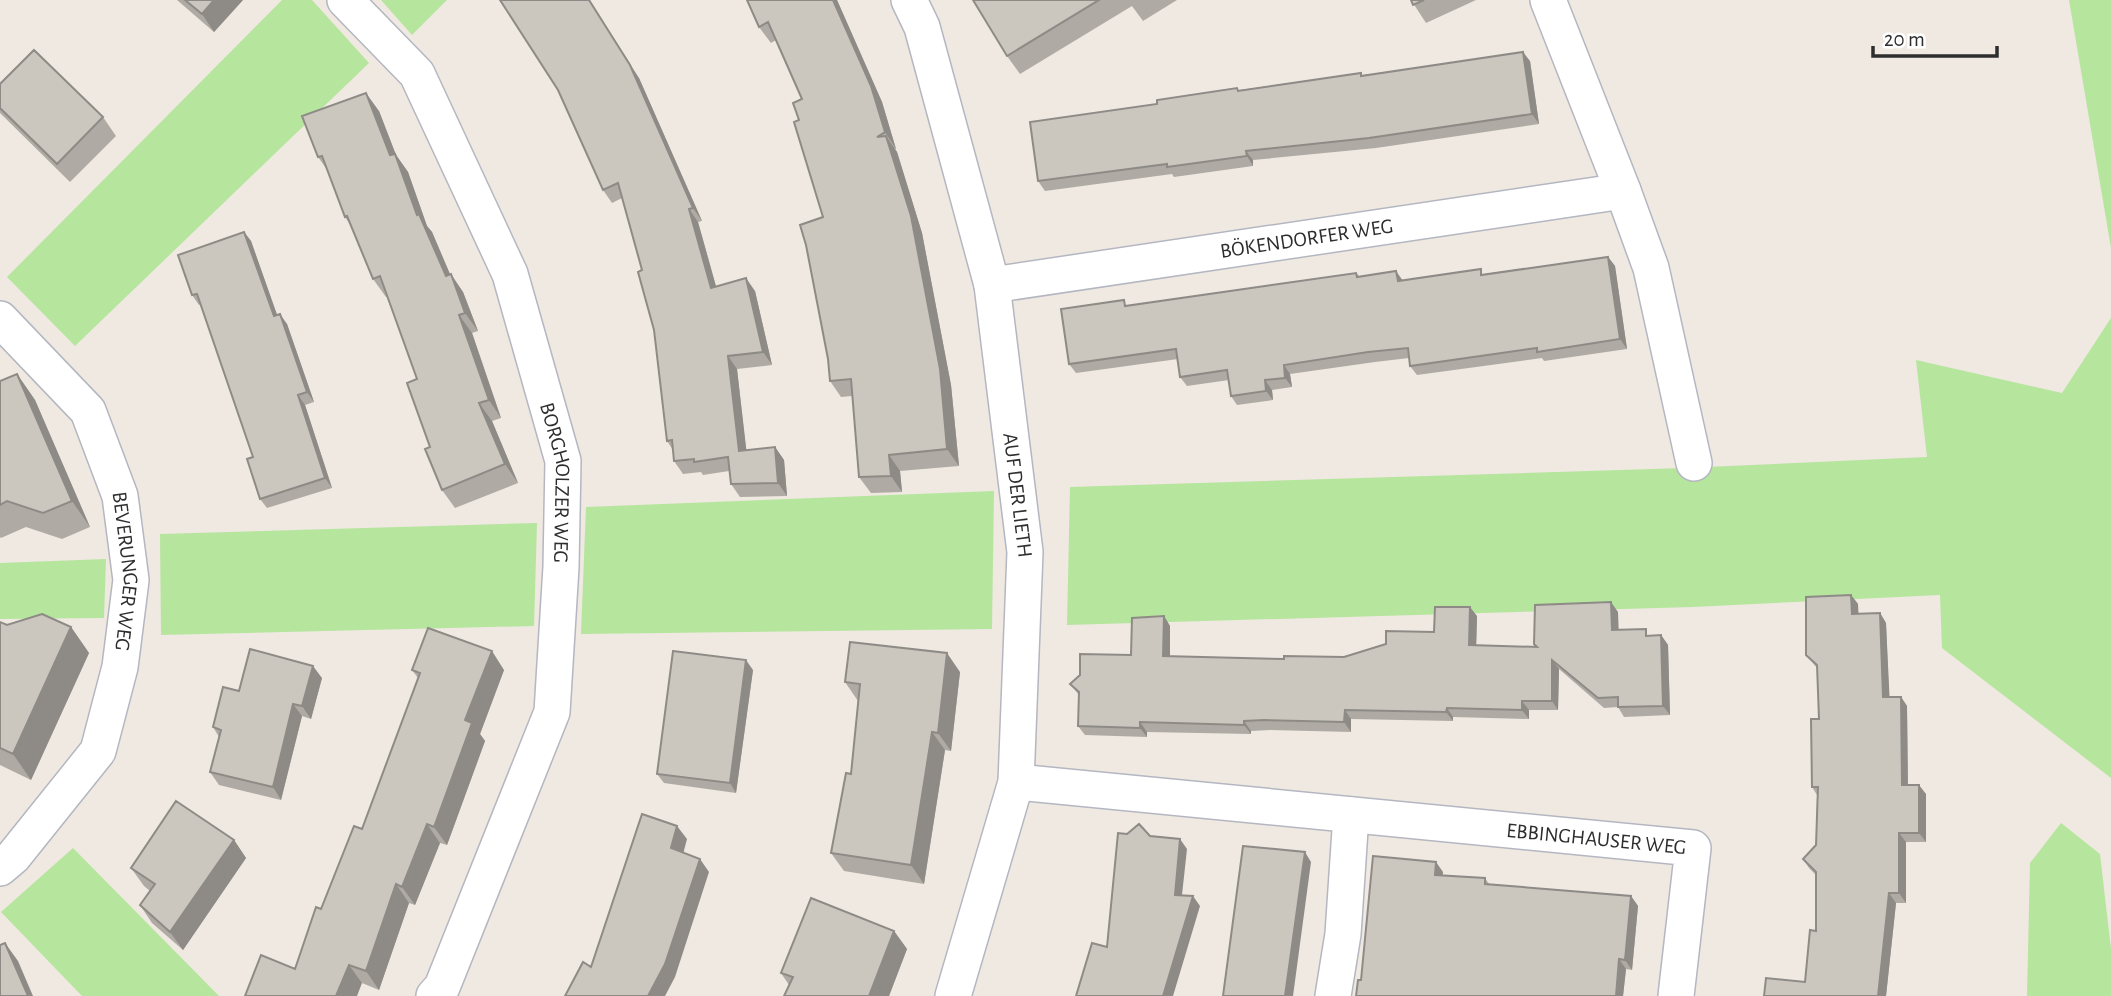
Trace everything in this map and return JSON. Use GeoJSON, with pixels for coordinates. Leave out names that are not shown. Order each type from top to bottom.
{"type":"FeatureCollection","features":[{"type":"Feature","properties":{"kind":"street","name":"BORGHOLZER WEG"},"geometry":{"type":"LineString","coordinates":[[345,0],[417,74],[510,274],[563,461],[561,567],[552,712],[442,987],[434,996]]}},
{"type":"Feature","properties":{"kind":"street","name":"AUF DER LIETH"},"geometry":{"type":"LineString","coordinates":[[909,0],[922,27],[992,285],[1025,552],[1016,782],[953,996]]}},
{"type":"Feature","properties":{"kind":"street"},"geometry":{"type":"LineString","coordinates":[[1548,0],[1651,268],[1694,463]]}},
{"type":"Feature","properties":{"kind":"street","name":"BÖKENDORFER WEG"},"geometry":{"type":"LineString","coordinates":[[992,285],[1623,191]]}},
{"type":"Feature","properties":{"kind":"street","name":"BEVERUNGER WEG"},"geometry":{"type":"LineString","coordinates":[[0,319],[88,411],[120,496],[131,580],[120,667],[98,751],[13,858],[0,868]]}},
{"type":"Feature","properties":{"kind":"street","name":"EBBINGHAUSER WEG"},"geometry":{"type":"LineString","coordinates":[[1016,782],[1693,848],[1676,996]]}},
{"type":"Feature","properties":{"kind":"street"},"geometry":{"type":"LineString","coordinates":[[1332,996],[1343,934],[1351,815]]}},
{"type":"Feature","properties":{"kind":"green space"},"geometry":{"type":"Polygon","coordinates":[[[282,0],[312,0],[369,63],[75,346],[7,277],[282,0]]]}},
{"type":"Feature","properties":{"kind":"green space"},"geometry":{"type":"Polygon","coordinates":[[[381,0],[447,0],[412,35],[381,0]]]}},
{"type":"Feature","properties":{"kind":"green space"},"geometry":{"type":"Polygon","coordinates":[[[2069,0],[2111,0],[2111,248],[2069,0]]]}},
{"type":"Feature","properties":{"kind":"green space"},"geometry":{"type":"Polygon","coordinates":[[[2111,318],[2111,778],[1942,648],[1940,595],[1693,607],[1067,625],[1070,487],[1684,468],[1927,457],[1916,360],[2062,393],[2111,318]]]}},
{"type":"Feature","properties":{"kind":"green space"},"geometry":{"type":"Polygon","coordinates":[[[994,491],[992,629],[581,634],[586,507],[994,491]]]}},
{"type":"Feature","properties":{"kind":"green space"},"geometry":{"type":"Polygon","coordinates":[[[537,523],[534,626],[161,635],[160,534],[537,523]]]}},
{"type":"Feature","properties":{"kind":"green space"},"geometry":{"type":"Polygon","coordinates":[[[106,559],[104,618],[0,619],[0,563],[106,559]]]}},
{"type":"Feature","properties":{"kind":"green space"},"geometry":{"type":"Polygon","coordinates":[[[2061,823],[2100,854],[2111,949],[2111,996],[2027,996],[2030,863],[2061,823]]]}},
{"type":"Feature","properties":{"kind":"green space"},"geometry":{"type":"Polygon","coordinates":[[[73,848],[219,996],[82,996],[1,912],[73,848]]]}},
{"type":"Feature","properties":{"kind":"building"},"geometry":{"type":"Polygon","coordinates":[[[185,0],[214,0],[202,14],[185,0]]]}},
{"type":"Feature","properties":{"kind":"building"},"geometry":{"type":"Polygon","coordinates":[[[500,0],[589,0],[630,65],[693,208],[689,209],[711,288],[746,278],[763,352],[728,356],[739,451],[775,447],[778,483],[731,484],[728,457],[694,462],[694,459],[674,461],[672,440],[667,441],[654,330],[638,272],[642,270],[618,183],[603,190],[558,90],[500,0]]]}},
{"type":"Feature","properties":{"kind":"building"},"geometry":{"type":"Polygon","coordinates":[[[747,0],[833,0],[871,86],[885,132],[877,137],[886,136],[911,216],[940,369],[947,449],[889,455],[891,476],[859,477],[851,379],[830,381],[828,359],[800,225],[823,217],[794,122],[799,120],[793,103],[802,99],[768,22],[759,27],[747,0]]]}},
{"type":"Feature","properties":{"kind":"building"},"geometry":{"type":"Polygon","coordinates":[[[973,0],[1099,0],[1007,56],[973,0]]]}},
{"type":"Feature","properties":{"kind":"building"},"geometry":{"type":"Polygon","coordinates":[[[1411,0],[1424,0],[1413,5],[1411,0]]]}},
{"type":"Feature","properties":{"kind":"building"},"geometry":{"type":"Polygon","coordinates":[[[34,50],[103,117],[57,164],[0,108],[0,84],[34,50]]]}},
{"type":"Feature","properties":{"kind":"building"},"geometry":{"type":"Polygon","coordinates":[[[1523,52],[1532,114],[1369,138],[1246,151],[1247,156],[1167,167],[1167,164],[1038,181],[1030,122],[1157,104],[1157,100],[1237,88],[1238,91],[1361,73],[1361,76],[1523,52]]]}},
{"type":"Feature","properties":{"kind":"building"},"geometry":{"type":"Polygon","coordinates":[[[366,93],[390,155],[395,154],[417,215],[419,214],[446,276],[451,274],[465,313],[459,315],[489,400],[479,403],[505,464],[442,490],[425,449],[430,447],[407,383],[417,379],[380,276],[373,279],[347,216],[345,217],[322,156],[318,157],[302,116],[366,93]]]}},
{"type":"Feature","properties":{"kind":"building"},"geometry":{"type":"Polygon","coordinates":[[[244,232],[274,316],[280,314],[307,392],[298,395],[325,478],[260,499],[247,459],[253,457],[197,294],[192,295],[178,255],[244,232]]]}},
{"type":"Feature","properties":{"kind":"building"},"geometry":{"type":"Polygon","coordinates":[[[1608,257],[1620,339],[1537,352],[1537,348],[1410,366],[1408,348],[1368,352],[1284,365],[1285,378],[1265,380],[1266,391],[1231,396],[1227,370],[1180,377],[1176,349],[1069,364],[1061,309],[1124,300],[1125,306],[1356,273],[1357,277],[1396,271],[1398,281],[1481,269],[1481,275],[1608,257]]]}},
{"type":"Feature","properties":{"kind":"building"},"geometry":{"type":"Polygon","coordinates":[[[17,374],[72,501],[43,513],[7,501],[0,505],[0,381],[17,374]]]}},
{"type":"Feature","properties":{"kind":"building"},"geometry":{"type":"Polygon","coordinates":[[[1851,595],[1852,614],[1880,613],[1883,697],[1901,697],[1902,785],[1919,785],[1919,833],[1899,833],[1899,893],[1889,893],[1878,996],[1764,996],[1766,978],[1805,982],[1810,930],[1816,931],[1816,872],[1803,859],[1816,845],[1818,787],[1812,787],[1811,719],[1819,719],[1817,665],[1806,655],[1806,597],[1851,595]]]}},
{"type":"Feature","properties":{"kind":"building"},"geometry":{"type":"Polygon","coordinates":[[[1611,602],[1612,630],[1646,629],[1646,636],[1661,635],[1663,706],[1618,707],[1618,697],[1598,698],[1552,660],[1552,701],[1522,701],[1522,710],[1345,710],[1344,722],[1264,720],[1244,721],[1244,725],[1140,722],[1140,728],[1078,726],[1079,692],[1070,684],[1080,675],[1080,654],[1131,655],[1132,618],[1164,616],[1163,656],[1284,659],[1284,656],[1344,657],[1386,644],[1386,631],[1434,632],[1435,607],[1470,607],[1469,645],[1537,647],[1534,644],[1535,605],[1611,602]]]}},
{"type":"Feature","properties":{"kind":"building"},"geometry":{"type":"Polygon","coordinates":[[[42,614],[71,627],[13,754],[0,748],[0,622],[7,625],[42,614]]]}},
{"type":"Feature","properties":{"kind":"building"},"geometry":{"type":"Polygon","coordinates":[[[428,628],[492,651],[465,720],[472,723],[434,827],[427,824],[402,887],[396,884],[366,971],[349,965],[336,996],[245,996],[261,955],[295,969],[316,907],[321,909],[354,826],[362,829],[420,673],[412,670],[428,628]]]}},
{"type":"Feature","properties":{"kind":"building"},"geometry":{"type":"Polygon","coordinates":[[[850,642],[947,653],[938,733],[932,732],[911,865],[831,853],[846,773],[851,774],[860,684],[845,682],[850,642]]]}},
{"type":"Feature","properties":{"kind":"building"},"geometry":{"type":"Polygon","coordinates":[[[250,649],[313,666],[302,706],[293,704],[273,787],[210,772],[221,730],[213,727],[223,687],[239,691],[250,649]]]}},
{"type":"Feature","properties":{"kind":"building"},"geometry":{"type":"Polygon","coordinates":[[[673,651],[746,660],[730,783],[657,774],[673,651]]]}},
{"type":"Feature","properties":{"kind":"building"},"geometry":{"type":"Polygon","coordinates":[[[176,801],[234,840],[170,932],[140,905],[155,884],[131,868],[176,801]]]}},
{"type":"Feature","properties":{"kind":"building"},"geometry":{"type":"Polygon","coordinates":[[[642,814],[677,826],[671,848],[700,859],[665,964],[648,996],[565,996],[583,962],[591,967],[642,814]]]}},
{"type":"Feature","properties":{"kind":"building"},"geometry":{"type":"Polygon","coordinates":[[[1139,824],[1150,836],[1180,839],[1175,895],[1193,896],[1163,996],[1076,996],[1092,943],[1107,947],[1118,833],[1127,834],[1139,824]]]}},
{"type":"Feature","properties":{"kind":"building"},"geometry":{"type":"Polygon","coordinates":[[[1243,846],[1305,852],[1285,996],[1223,996],[1243,846]]]}},
{"type":"Feature","properties":{"kind":"building"},"geometry":{"type":"Polygon","coordinates":[[[1373,856],[1436,862],[1435,875],[1485,878],[1485,884],[1631,896],[1625,960],[1619,959],[1616,996],[1356,996],[1358,980],[1361,980],[1373,856]]]}},
{"type":"Feature","properties":{"kind":"building"},"geometry":{"type":"Polygon","coordinates":[[[811,898],[894,931],[869,996],[784,996],[793,977],[781,973],[811,898]]]}},
{"type":"Feature","properties":{"kind":"building"},"geometry":{"type":"Polygon","coordinates":[[[5,943],[28,996],[0,996],[0,945],[5,943]]]}}]}
